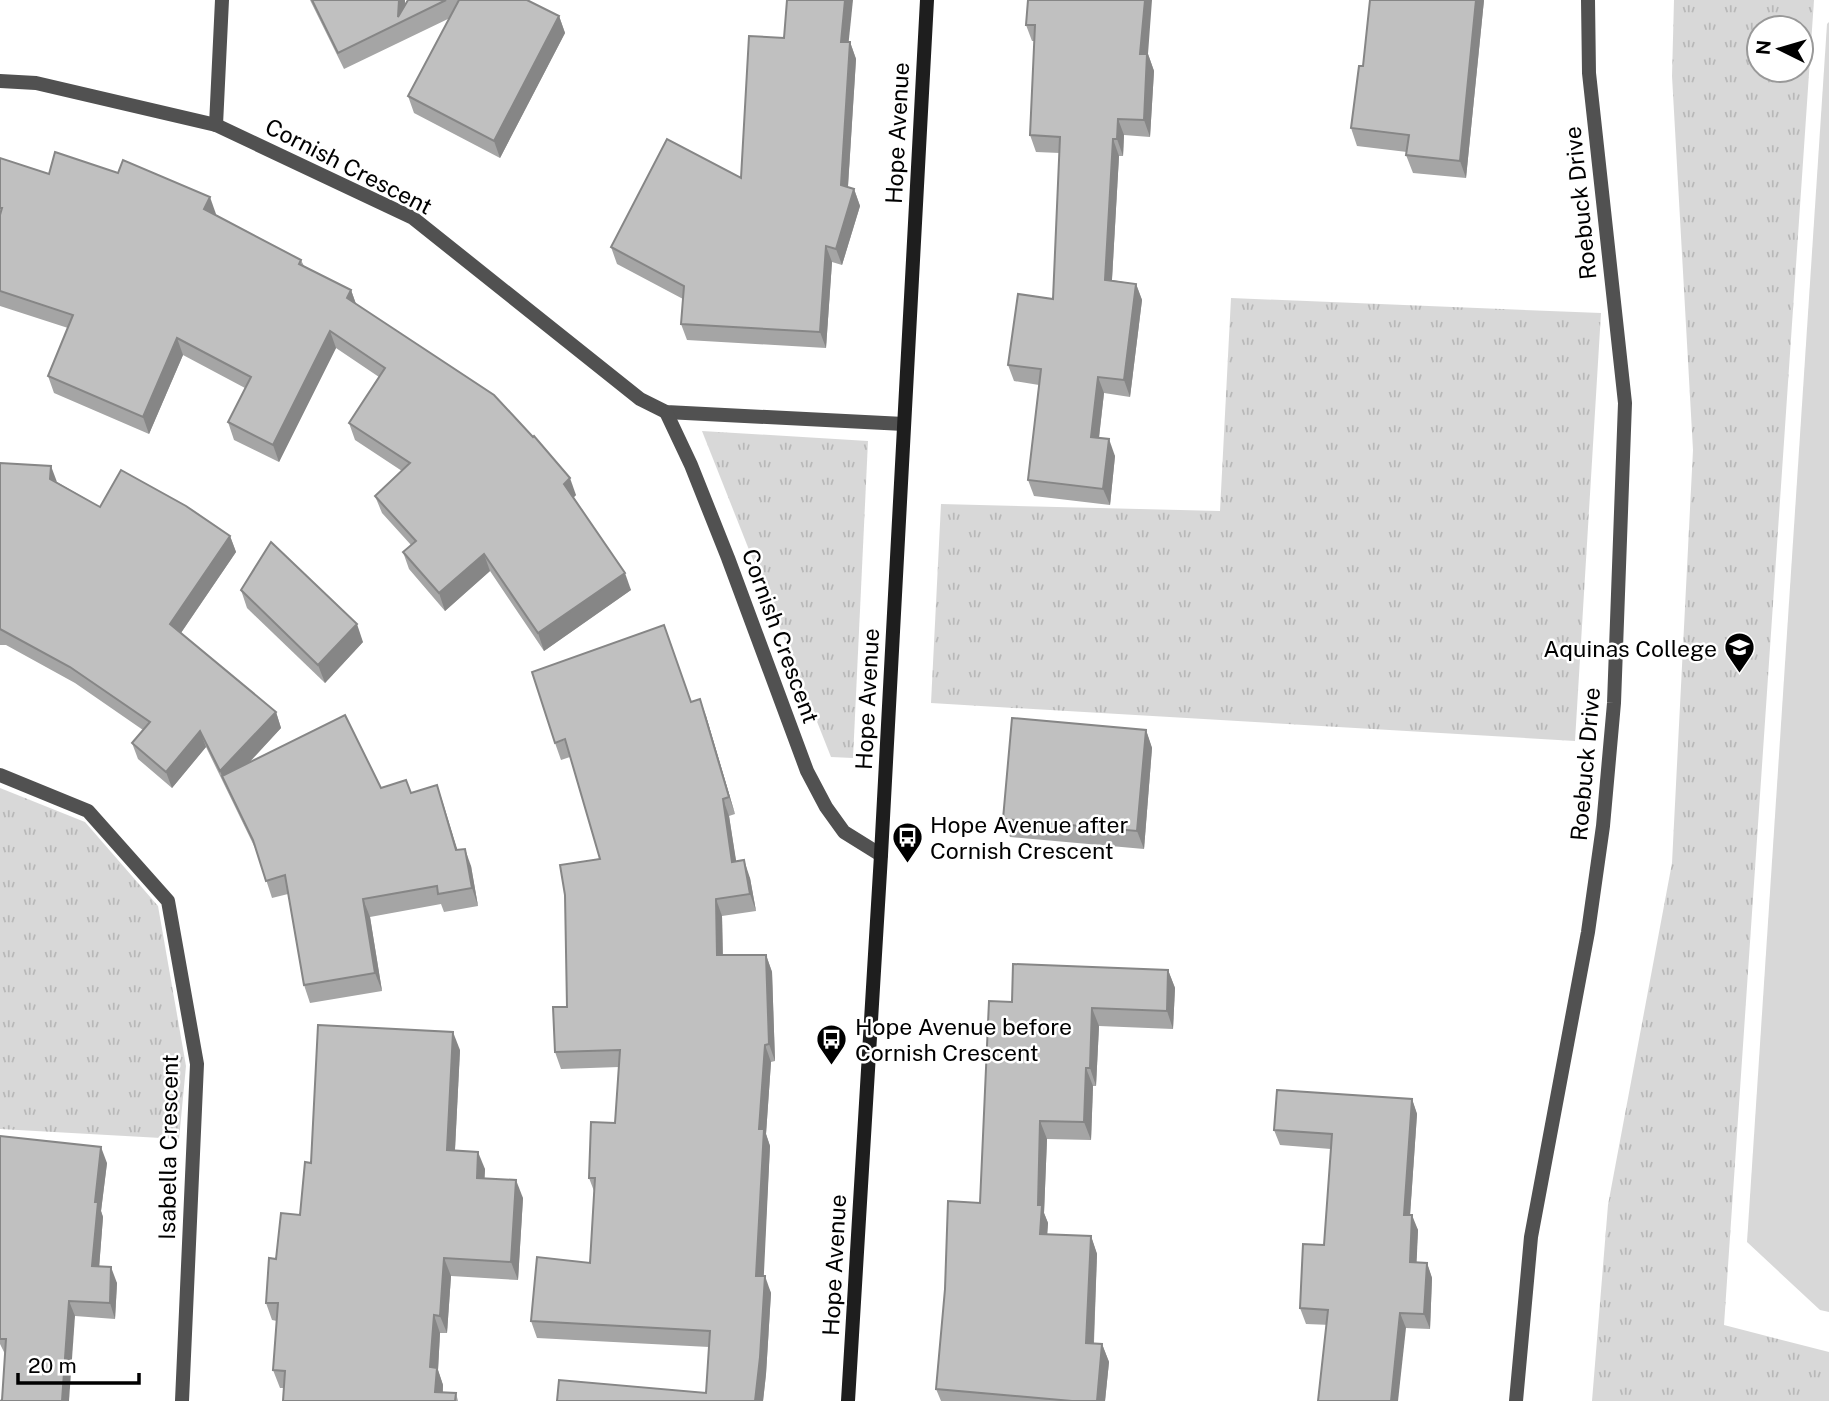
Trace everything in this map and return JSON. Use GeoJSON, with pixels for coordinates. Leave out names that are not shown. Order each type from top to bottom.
{"type":"FeatureCollection","features":[{"type":"Feature","properties":{"kind":"street"},"geometry":{"type":"LineString","coordinates":[[216,125],[222,0]]}},
{"type":"Feature","properties":{"kind":"street","name":"Hope Avenue"},"geometry":{"type":"LineString","coordinates":[[848,1401],[881,855],[927,0]]}},
{"type":"Feature","properties":{"kind":"street","name":"Roebuck Drive"},"geometry":{"type":"LineString","coordinates":[[1516,1401],[1531,1237],[1588,932],[1603,826],[1614,703],[1625,403],[1589,73],[1588,0]]}},
{"type":"Feature","properties":{"kind":"street","name":"Cornish Crescent"},"geometry":{"type":"LineString","coordinates":[[0,81],[36,83],[216,125],[413,218],[640,399],[666,412],[904,424]]}},
{"type":"Feature","properties":{"kind":"street","name":"Cornish Crescent"},"geometry":{"type":"LineString","coordinates":[[666,412],[691,465],[728,558],[807,771],[826,807],[844,832],[881,855]]}},
{"type":"Feature","properties":{"kind":"street","name":"Isabella Crescent"},"geometry":{"type":"LineString","coordinates":[[0,775],[88,811],[168,901],[197,1064],[182,1401]]}},
{"type":"Feature","properties":{"kind":"green space"},"geometry":{"type":"Polygon","coordinates":[[[1674,0],[1814,0],[1813,14],[1745,14],[1745,84],[1808,84],[1724,1325],[1829,1352],[1829,1401],[1592,1401],[1608,1205],[1672,863],[1693,450],[1672,76],[1674,0]]]}},
{"type":"Feature","properties":{"kind":"green space"},"geometry":{"type":"Polygon","coordinates":[[[1829,22],[1829,1312],[1820,1310],[1747,1242],[1829,22]]]}},
{"type":"Feature","properties":{"kind":"green space"},"geometry":{"type":"Polygon","coordinates":[[[1231,298],[1601,313],[1575,741],[931,703],[941,504],[1220,511],[1231,298]]]}},
{"type":"Feature","properties":{"kind":"green space"},"geometry":{"type":"Polygon","coordinates":[[[702,431],[868,441],[853,758],[831,757],[702,431]]]}},
{"type":"Feature","properties":{"kind":"green space"},"geometry":{"type":"Polygon","coordinates":[[[0,788],[85,822],[158,906],[186,1066],[179,1139],[0,1129],[0,788]]]}},
{"type":"Feature","properties":{"kind":"building"},"geometry":{"type":"Polygon","coordinates":[[[312,0],[399,0],[398,17],[408,0],[446,0],[338,53],[312,0]]]}},
{"type":"Feature","properties":{"kind":"building"},"geometry":{"type":"Polygon","coordinates":[[[459,0],[527,0],[559,16],[494,141],[408,96],[459,0]]]}},
{"type":"Feature","properties":{"kind":"building"},"geometry":{"type":"Polygon","coordinates":[[[787,0],[845,0],[841,42],[850,42],[841,185],[854,189],[836,249],[826,246],[820,332],[681,324],[684,286],[611,247],[667,139],[741,178],[749,36],[784,38],[787,0]]]}},
{"type":"Feature","properties":{"kind":"building"},"geometry":{"type":"Polygon","coordinates":[[[1028,0],[1145,0],[1140,54],[1147,54],[1144,120],[1118,119],[1117,139],[1113,139],[1105,280],[1136,284],[1124,380],[1098,377],[1091,437],[1109,439],[1103,489],[1028,480],[1041,369],[1008,365],[1018,294],[1053,299],[1060,137],[1030,135],[1035,25],[1026,25],[1028,0]]]}},
{"type":"Feature","properties":{"kind":"building"},"geometry":{"type":"Polygon","coordinates":[[[1370,0],[1476,0],[1460,161],[1406,155],[1409,135],[1351,128],[1359,66],[1363,66],[1370,0]]]}},
{"type":"Feature","properties":{"kind":"building"},"geometry":{"type":"Polygon","coordinates":[[[55,152],[118,173],[123,160],[210,197],[204,209],[301,260],[299,264],[351,290],[347,298],[494,395],[570,478],[564,484],[625,573],[538,633],[484,554],[439,593],[403,552],[416,541],[375,496],[410,463],[349,423],[385,368],[330,331],[273,445],[228,422],[251,377],[177,338],[143,417],[48,376],[73,315],[0,291],[0,158],[49,174],[55,152]]]}},
{"type":"Feature","properties":{"kind":"building"},"geometry":{"type":"Polygon","coordinates":[[[0,463],[51,466],[50,479],[100,507],[121,470],[186,506],[230,536],[170,624],[276,712],[220,771],[200,731],[166,772],[132,743],[150,722],[70,667],[0,629],[0,463]]]}},
{"type":"Feature","properties":{"kind":"building"},"geometry":{"type":"Polygon","coordinates":[[[271,542],[357,624],[318,665],[241,590],[271,542]]]}},
{"type":"Feature","properties":{"kind":"building"},"geometry":{"type":"Polygon","coordinates":[[[664,625],[691,702],[700,699],[729,797],[723,799],[732,862],[744,860],[750,894],[716,899],[717,955],[766,955],[769,1044],[765,1045],[759,1129],[764,1129],[756,1276],[765,1276],[755,1401],[557,1401],[559,1380],[706,1393],[710,1331],[531,1321],[537,1257],[590,1263],[595,1178],[589,1178],[591,1122],[615,1123],[620,1050],[555,1052],[553,1007],[567,1007],[565,895],[560,865],[600,859],[565,739],[555,743],[532,672],[664,625]]]}},
{"type":"Feature","properties":{"kind":"building"},"geometry":{"type":"Polygon","coordinates":[[[345,715],[381,788],[406,780],[411,793],[437,785],[456,850],[465,849],[472,888],[438,894],[437,886],[363,899],[375,973],[304,985],[285,875],[266,881],[253,840],[222,776],[345,715]]]}},
{"type":"Feature","properties":{"kind":"building"},"geometry":{"type":"Polygon","coordinates":[[[1012,718],[1146,730],[1137,831],[1003,819],[1012,718]]]}},
{"type":"Feature","properties":{"kind":"building"},"geometry":{"type":"Polygon","coordinates":[[[1013,964],[1168,970],[1167,1011],[1092,1008],[1090,1068],[1086,1068],[1084,1122],[1040,1121],[1040,1234],[1091,1236],[1086,1343],[1102,1344],[1097,1401],[936,1389],[945,1289],[948,1201],[980,1203],[989,1001],[1012,1002],[1013,964]]]}},
{"type":"Feature","properties":{"kind":"building"},"geometry":{"type":"Polygon","coordinates":[[[318,1025],[453,1032],[447,1150],[478,1152],[477,1178],[516,1180],[511,1262],[444,1258],[440,1316],[434,1315],[430,1367],[437,1368],[435,1392],[456,1393],[455,1401],[283,1401],[285,1371],[273,1370],[278,1303],[266,1303],[269,1258],[276,1259],[281,1213],[300,1215],[305,1162],[311,1163],[318,1025]]]}},
{"type":"Feature","properties":{"kind":"building"},"geometry":{"type":"Polygon","coordinates":[[[1277,1090],[1412,1099],[1404,1215],[1412,1215],[1410,1262],[1427,1263],[1424,1314],[1400,1313],[1391,1401],[1318,1401],[1328,1310],[1300,1308],[1303,1244],[1324,1245],[1332,1134],[1274,1130],[1277,1090]]]}},
{"type":"Feature","properties":{"kind":"building"},"geometry":{"type":"Polygon","coordinates":[[[0,1136],[101,1147],[92,1266],[111,1267],[110,1303],[69,1301],[62,1401],[0,1401],[6,1339],[0,1339],[0,1136]]]}},
{"type":"Feature","properties":{"kind":"place","name":"Aquinas College"},"geometry":{"type":"Point","coordinates":[1740,675]}},
{"type":"Feature","properties":{"kind":"place","name":"Hope Avenue after Cornish Crescent"},"geometry":{"type":"Point","coordinates":[907,864]}},
{"type":"Feature","properties":{"kind":"place","name":"Hope Avenue before Cornish Crescent"},"geometry":{"type":"Point","coordinates":[832,1066]}}]}
